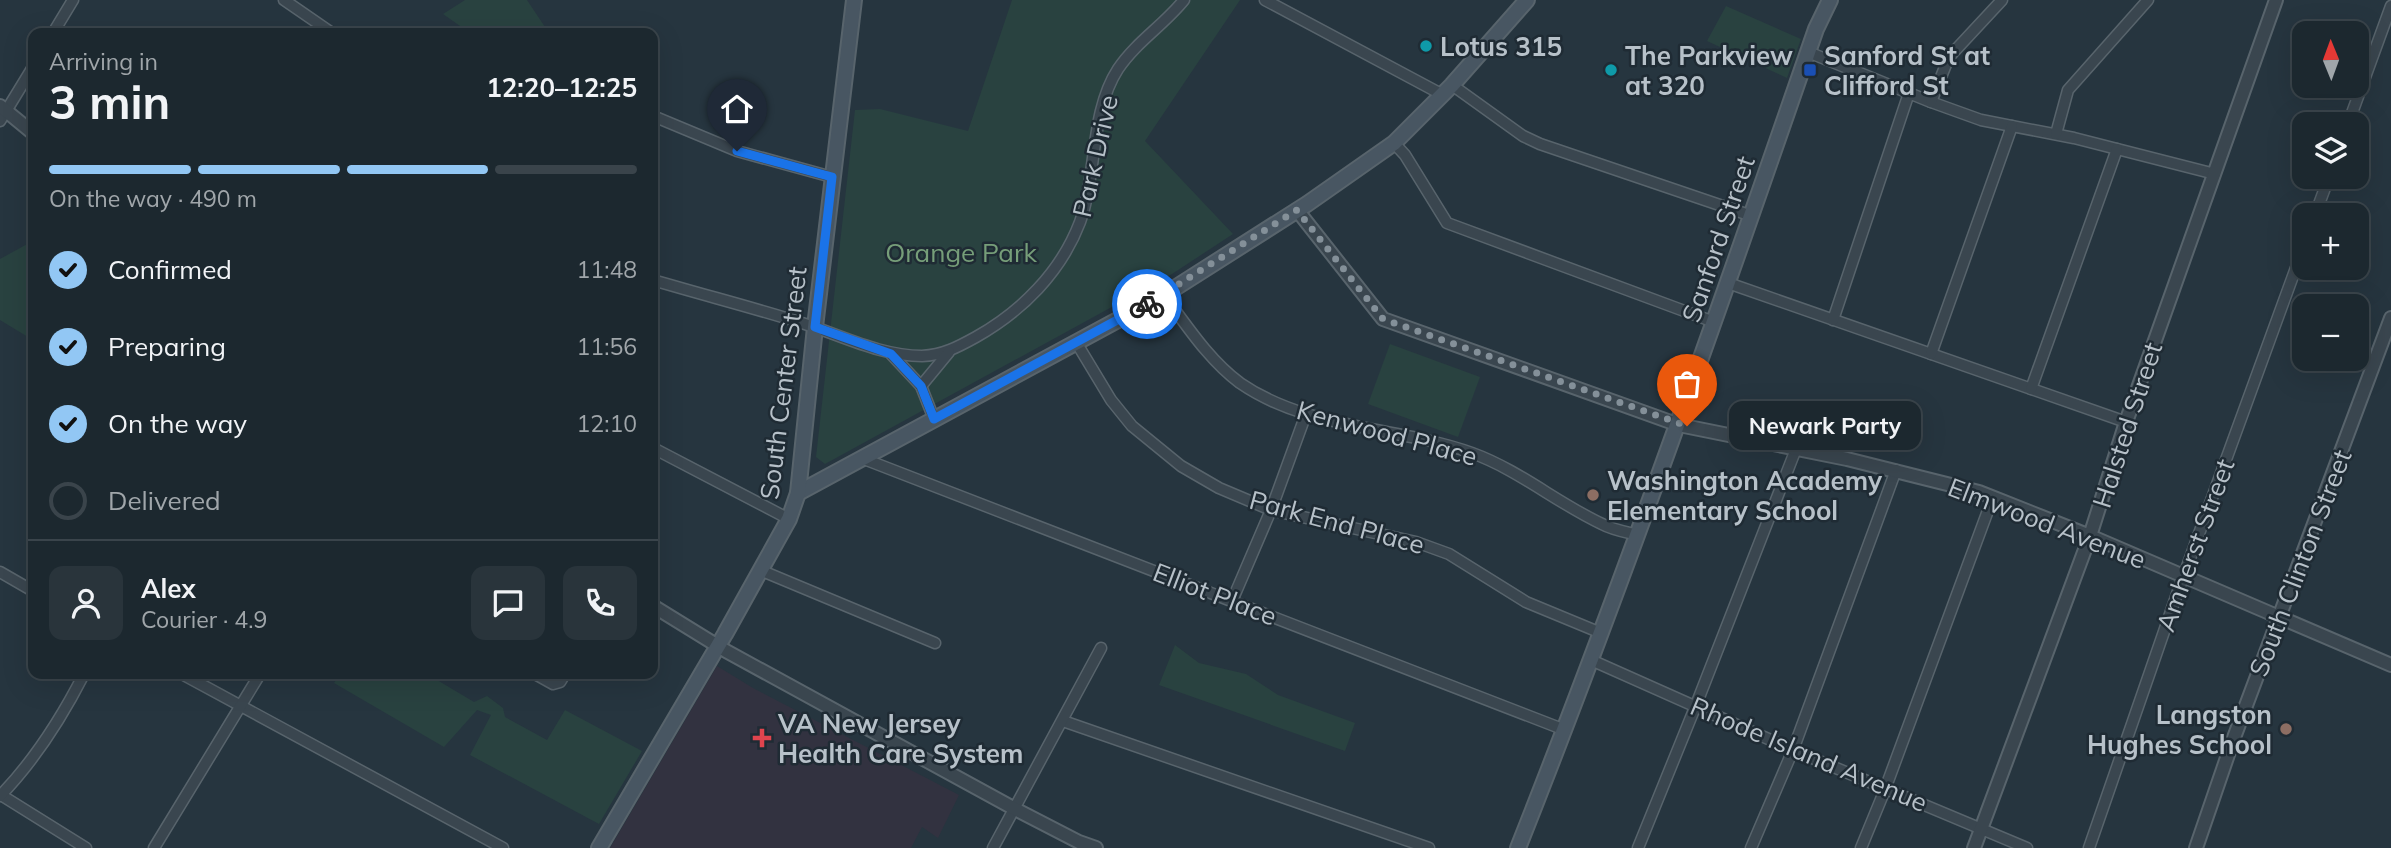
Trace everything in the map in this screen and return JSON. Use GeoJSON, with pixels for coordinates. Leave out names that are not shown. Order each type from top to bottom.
{"type":"FeatureCollection","features":[{"type":"Feature","properties":{"kind":"main road","name":"South Center Street"},"geometry":{"type":"LineString","coordinates":[[599,848],[789,519],[798,493],[854,0]]}},
{"type":"Feature","properties":{"kind":"main road"},"geometry":{"type":"LineString","coordinates":[[798,493],[1164,295],[1297,210],[1394,143],[1447,90],[1527,0]]}},
{"type":"Feature","properties":{"kind":"main road","name":"Sanford Street"},"geometry":{"type":"LineString","coordinates":[[1518,848],[1679,425],[1808,51],[1830,0]]}},
{"type":"Feature","properties":{"kind":"street"},"geometry":{"type":"LineString","coordinates":[[56,28],[73,0]]}},
{"type":"Feature","properties":{"kind":"street"},"geometry":{"type":"LineString","coordinates":[[284,0],[325,28]]}},
{"type":"Feature","properties":{"kind":"street","name":"Park Drive"},"geometry":{"type":"LineString","coordinates":[[658,281],[815,327],[891,354],[923,356],[949,352],[999,324],[1024,304],[1049,277],[1072,242],[1087,204],[1105,99],[1117,71],[1135,47],[1184,0]]}},
{"type":"Feature","properties":{"kind":"street"},"geometry":{"type":"LineString","coordinates":[[1265,0],[1447,90],[1540,144],[1752,216]]}},
{"type":"Feature","properties":{"kind":"street"},"geometry":{"type":"LineString","coordinates":[[1931,102],[1949,58],[2002,0]]}},
{"type":"Feature","properties":{"kind":"street"},"geometry":{"type":"LineString","coordinates":[[2056,134],[2068,90],[2148,0]]}},
{"type":"Feature","properties":{"kind":"street","name":"Halsted Street"},"geometry":{"type":"LineString","coordinates":[[1974,848],[2090,537],[2126,422],[2276,0]]}},
{"type":"Feature","properties":{"kind":"street"},"geometry":{"type":"LineString","coordinates":[[2352,112],[2391,6]]}},
{"type":"Feature","properties":{"kind":"street"},"geometry":{"type":"LineString","coordinates":[[1808,51],[1981,120],[2056,134],[2214,174]]}},
{"type":"Feature","properties":{"kind":"street"},"geometry":{"type":"LineString","coordinates":[[28,74],[2,113],[28,130]]}},
{"type":"Feature","properties":{"kind":"street"},"geometry":{"type":"LineString","coordinates":[[1833,320],[1909,93]]}},
{"type":"Feature","properties":{"kind":"street"},"geometry":{"type":"LineString","coordinates":[[658,118],[748,155],[832,177]]}},
{"type":"Feature","properties":{"kind":"street"},"geometry":{"type":"LineString","coordinates":[[1931,354],[2012,126]]}},
{"type":"Feature","properties":{"kind":"street"},"geometry":{"type":"LineString","coordinates":[[1394,143],[1405,155],[1447,223],[1714,323]]}},
{"type":"Feature","properties":{"kind":"street"},"geometry":{"type":"LineString","coordinates":[[2031,389],[2117,149]]}},
{"type":"Feature","properties":{"kind":"street","name":"Elmwood Avenue"},"geometry":{"type":"LineString","coordinates":[[1297,210],[1383,319],[1679,425],[1896,470],[1993,497],[2391,665]]}},
{"type":"Feature","properties":{"kind":"street","name":"Amherst Street"},"geometry":{"type":"LineString","coordinates":[[2089,848],[2183,577],[2292,279]]}},
{"type":"Feature","properties":{"kind":"street"},"geometry":{"type":"LineString","coordinates":[[1728,283],[2126,422]]}},
{"type":"Feature","properties":{"kind":"street","name":"Kenwood Place"},"geometry":{"type":"LineString","coordinates":[[1164,295],[1205,351],[1239,382],[1273,403],[1306,414],[1471,453],[1509,468],[1604,525],[1637,536]]}},
{"type":"Feature","properties":{"kind":"street","name":"South Clinton Street"},"geometry":{"type":"LineString","coordinates":[[2196,848],[2232,743],[2391,318]]}},
{"type":"Feature","properties":{"kind":"street","name":"Park End Place"},"geometry":{"type":"LineString","coordinates":[[1076,342],[1111,400],[1132,426],[1181,466],[1219,488],[1271,510],[1416,542],[1449,554],[1526,602],[1601,634]]}},
{"type":"Feature","properties":{"kind":"street"},"geometry":{"type":"LineString","coordinates":[[921,386],[949,352]]}},
{"type":"Feature","properties":{"kind":"street"},"geometry":{"type":"LineString","coordinates":[[891,354],[921,386],[934,419]]}},
{"type":"Feature","properties":{"kind":"street"},"geometry":{"type":"LineString","coordinates":[[1232,601],[1271,510],[1306,414]]}},
{"type":"Feature","properties":{"kind":"street"},"geometry":{"type":"LineString","coordinates":[[1638,848],[1796,449]]}},
{"type":"Feature","properties":{"kind":"street"},"geometry":{"type":"LineString","coordinates":[[658,451],[789,519]]}},
{"type":"Feature","properties":{"kind":"street","name":"Elliot Place"},"geometry":{"type":"LineString","coordinates":[[864,459],[1565,730]]}},
{"type":"Feature","properties":{"kind":"street"},"geometry":{"type":"LineString","coordinates":[[1751,848],[1793,750],[1896,470]]}},
{"type":"Feature","properties":{"kind":"street"},"geometry":{"type":"LineString","coordinates":[[1861,848],[1886,789],[1993,497]]}},
{"type":"Feature","properties":{"kind":"street"},"geometry":{"type":"LineString","coordinates":[[760,570],[935,643]]}},
{"type":"Feature","properties":{"kind":"street"},"geometry":{"type":"LineString","coordinates":[[0,572],[28,588]]}},
{"type":"Feature","properties":{"kind":"street"},"geometry":{"type":"LineString","coordinates":[[658,609],[717,645],[1015,809],[1096,848]]}},
{"type":"Feature","properties":{"kind":"street"},"geometry":{"type":"LineString","coordinates":[[993,848],[1101,648]]}},
{"type":"Feature","properties":{"kind":"street","name":"Rhode Island Avenue"},"geometry":{"type":"LineString","coordinates":[[1591,660],[1793,750],[2027,848]]}},
{"type":"Feature","properties":{"kind":"street"},"geometry":{"type":"LineString","coordinates":[[81,679],[41,745],[0,795],[86,848]]}},
{"type":"Feature","properties":{"kind":"street"},"geometry":{"type":"LineString","coordinates":[[191,679],[503,848]]}},
{"type":"Feature","properties":{"kind":"street"},"geometry":{"type":"LineString","coordinates":[[154,848],[257,679]]}},
{"type":"Feature","properties":{"kind":"street"},"geometry":{"type":"LineString","coordinates":[[544,679],[553,684],[562,679]]}},
{"type":"Feature","properties":{"kind":"street"},"geometry":{"type":"LineString","coordinates":[[1063,721],[1429,848]]}},
{"type":"Feature","properties":{"kind":"shaded area","name":"VA New Jersey Health Care System"},"geometry":{"type":"Polygon","coordinates":[[[717,666],[753,688],[959,795],[938,838],[922,827],[911,848],[610,848],[717,666]]]}},
{"type":"Feature","properties":{"kind":"green space"},"geometry":{"type":"Polygon","coordinates":[[[465,0],[527,0],[546,28],[463,28],[443,14],[465,0]]]}},
{"type":"Feature","properties":{"kind":"green space","name":"Orange Park"},"geometry":{"type":"Polygon","coordinates":[[[1012,0],[1240,0],[1145,141],[1233,234],[1172,274],[825,464],[816,457],[855,110],[880,109],[968,131],[1012,0]]]}},
{"type":"Feature","properties":{"kind":"green space"},"geometry":{"type":"Polygon","coordinates":[[[1726,6],[1801,39],[1787,78],[1707,41],[1726,6]]]}},
{"type":"Feature","properties":{"kind":"green space"},"geometry":{"type":"Polygon","coordinates":[[[28,244],[28,337],[0,320],[0,259],[28,244]]]}},
{"type":"Feature","properties":{"kind":"green space"},"geometry":{"type":"Polygon","coordinates":[[[1390,344],[1480,377],[1458,437],[1368,404],[1390,344]]]}},
{"type":"Feature","properties":{"kind":"green space"},"geometry":{"type":"Polygon","coordinates":[[[1175,645],[1199,663],[1246,674],[1278,695],[1355,723],[1345,751],[1159,685],[1175,645]]]}},
{"type":"Feature","properties":{"kind":"green space"},"geometry":{"type":"Polygon","coordinates":[[[337,679],[435,679],[474,702],[487,696],[503,708],[505,717],[547,740],[565,710],[642,751],[599,824],[470,755],[491,715],[477,710],[444,747],[334,683],[337,679]]]}},
{"type":"Feature","properties":{"kind":"way so far"},"geometry":{"type":"LineString","coordinates":[[1147,304],[1297,210],[1383,319],[1687,426]]}},
{"type":"Feature","properties":{"kind":"place","name":"Lotus 315"},"geometry":{"type":"Point","coordinates":[1426,46]}},
{"type":"Feature","properties":{"kind":"place","name":"The Parkview at 320"},"geometry":{"type":"Point","coordinates":[1611,70]}},
{"type":"Feature","properties":{"kind":"place","name":"Sanford St at Clifford St"},"geometry":{"type":"Point","coordinates":[1810,70]}},
{"type":"Feature","properties":{"kind":"place","name":"Newark Party"},"geometry":{"type":"Point","coordinates":[1687,426]}},
{"type":"Feature","properties":{"kind":"place","name":"Washington Academy Elementary School"},"geometry":{"type":"Point","coordinates":[1593,495]}},
{"type":"Feature","properties":{"kind":"place","name":"Langston Hughes School"},"geometry":{"type":"Point","coordinates":[2286,729]}},
{"type":"Feature","properties":{"kind":"place","name":"VA New Jersey Health Care System"},"geometry":{"type":"Point","coordinates":[762,738]}},
{"type":"Feature","properties":{"kind":"route"},"geometry":{"type":"LineString","coordinates":[[737,151],[832,177],[815,327],[891,354],[921,386],[934,419],[1147,304]]}}]}
